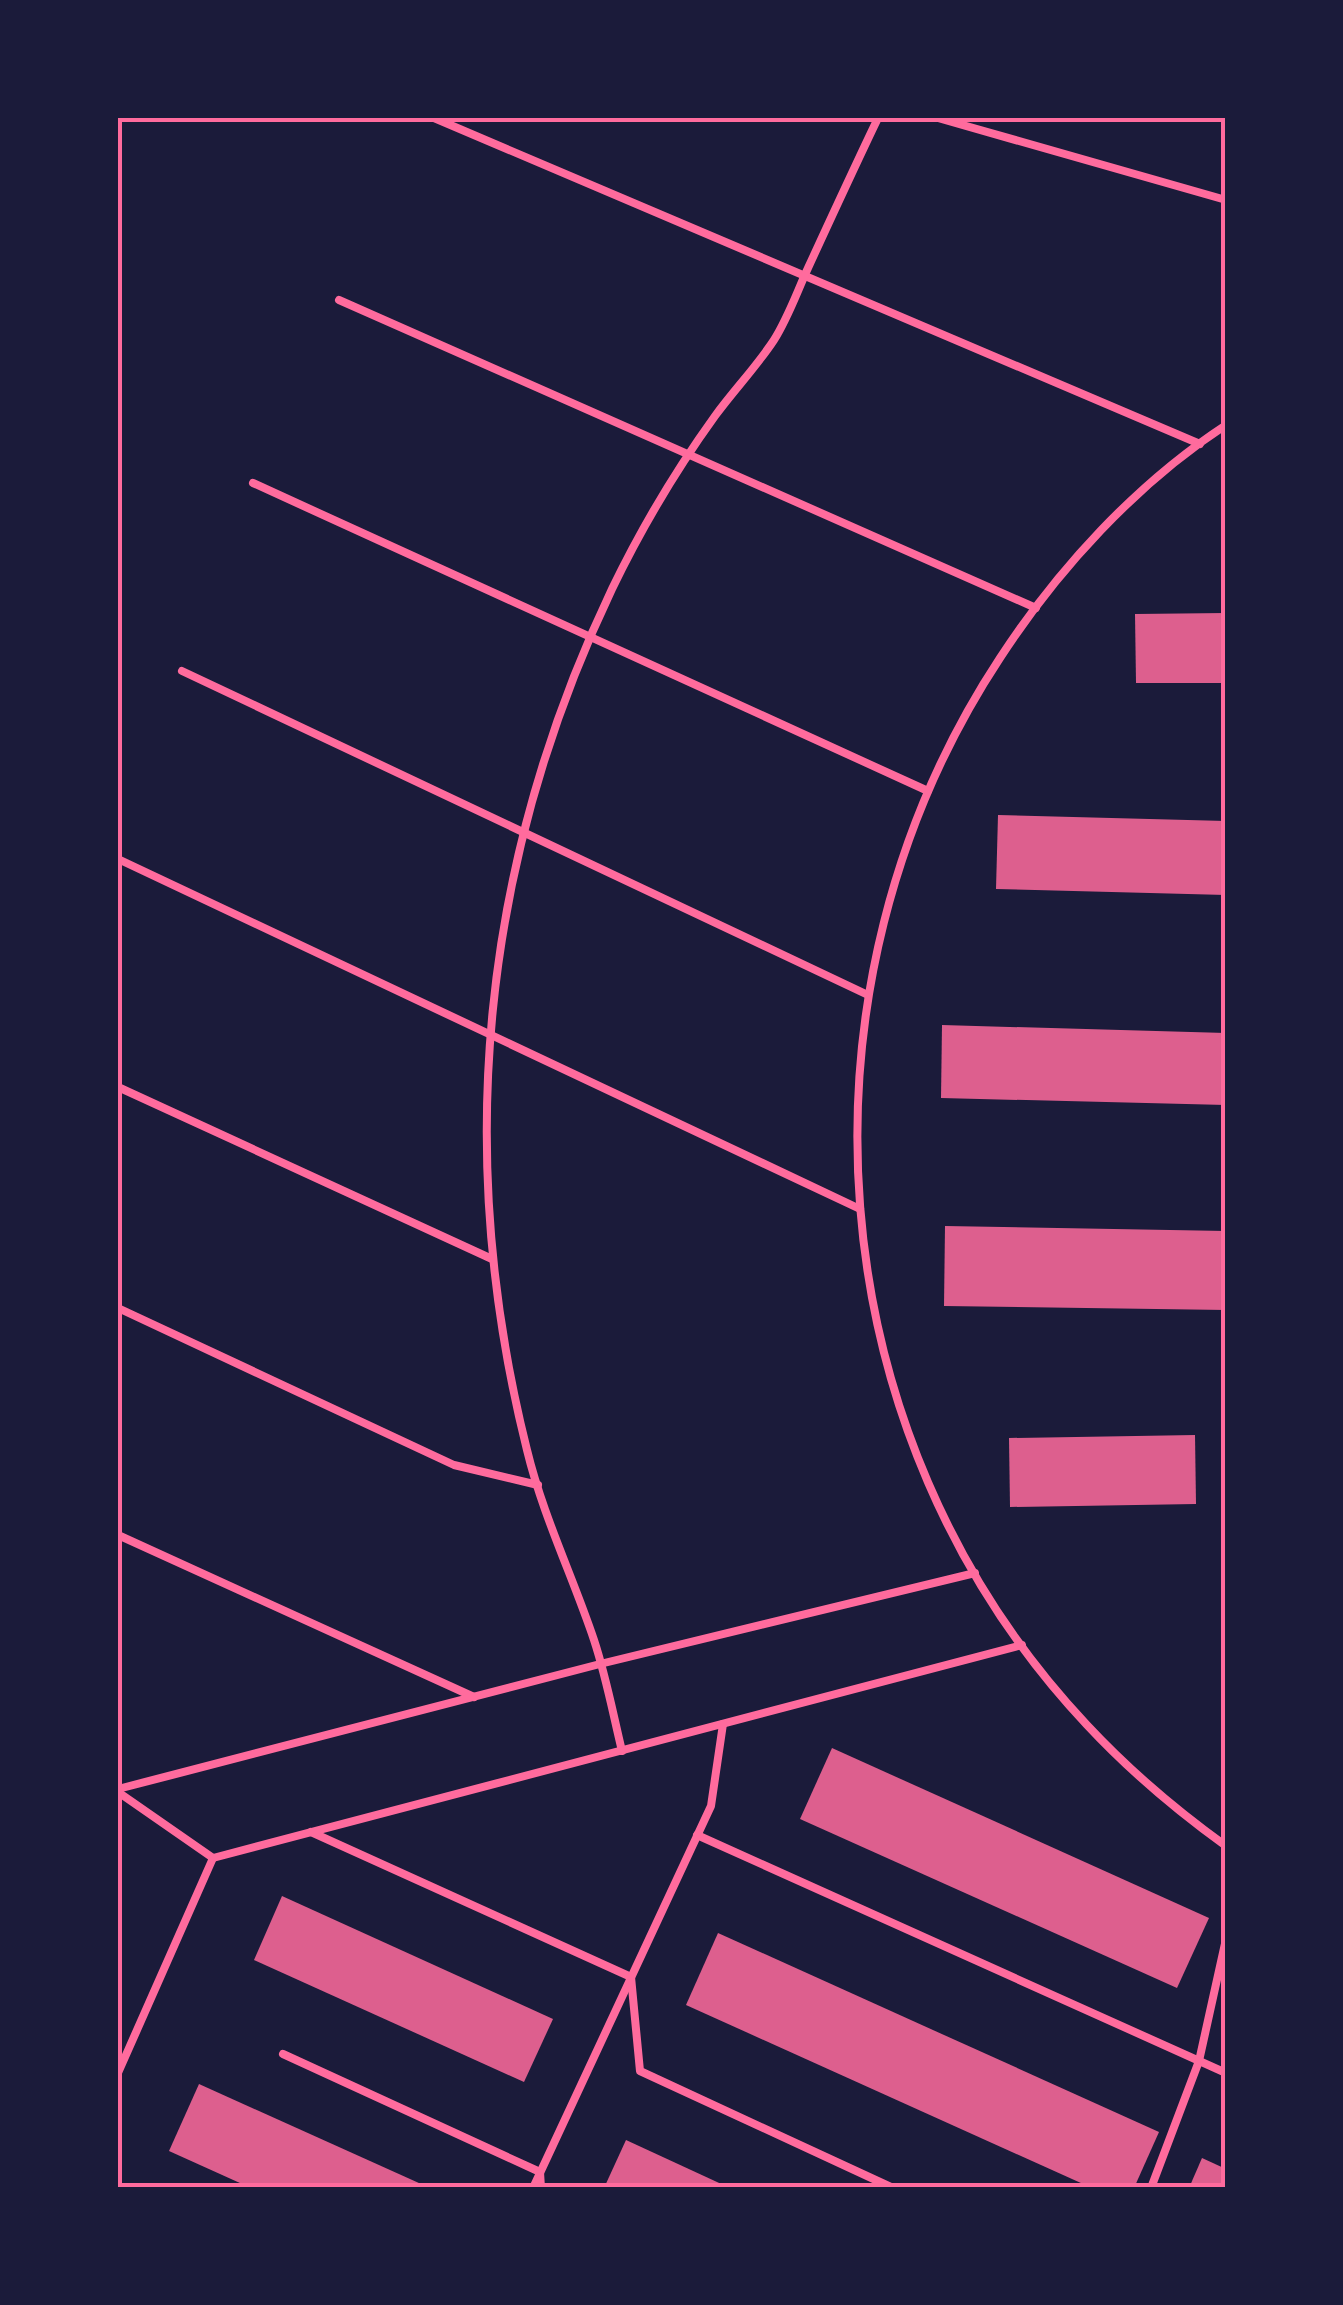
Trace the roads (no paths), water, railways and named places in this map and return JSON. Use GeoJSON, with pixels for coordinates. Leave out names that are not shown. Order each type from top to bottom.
{"type":"FeatureCollection","features":[{"type":"Feature","properties":{"kind":"lane"},"geometry":{"type":"LineString","coordinates":[[434,118],[1200,444]]}},
{"type":"Feature","properties":{"kind":"lane"},"geometry":{"type":"LineString","coordinates":[[622,1751],[594,1641],[528,1454],[506,1358],[492,1259],[486,1160],[497,963],[515,866],[540,770],[590,637],[660,499],[714,416],[775,338],[878,118]]}},
{"type":"Feature","properties":{"kind":"lane"},"geometry":{"type":"LineString","coordinates":[[938,118],[1226,200]]}},
{"type":"Feature","properties":{"kind":"lane"},"geometry":{"type":"LineString","coordinates":[[339,300],[1036,608]]}},
{"type":"Feature","properties":{"kind":"lane"},"geometry":{"type":"LineString","coordinates":[[1226,425],[1157,478],[1059,576],[979,690],[946,750],[894,880],[877,946],[858,1084],[856,1154],[871,1292],[886,1360],[932,1491],[975,1572],[1022,1645],[1085,1723],[1133,1772],[1226,1846]]}},
{"type":"Feature","properties":{"kind":"lane"},"geometry":{"type":"LineString","coordinates":[[253,483],[928,791]]}},
{"type":"Feature","properties":{"kind":"lane"},"geometry":{"type":"LineString","coordinates":[[182,672],[868,995]]}},
{"type":"Feature","properties":{"kind":"lane"},"geometry":{"type":"LineString","coordinates":[[118,860],[860,1209]]}},
{"type":"Feature","properties":{"kind":"lane"},"geometry":{"type":"LineString","coordinates":[[118,1086],[492,1259]]}},
{"type":"Feature","properties":{"kind":"lane"},"geometry":{"type":"LineString","coordinates":[[118,1308],[454,1465],[538,1485]]}},
{"type":"Feature","properties":{"kind":"lane"},"geometry":{"type":"LineString","coordinates":[[118,1536],[474,1697]]}},
{"type":"Feature","properties":{"kind":"lane"},"geometry":{"type":"LineString","coordinates":[[118,1790],[600,1664],[975,1572]]}},
{"type":"Feature","properties":{"kind":"lane"},"geometry":{"type":"LineString","coordinates":[[213,1858],[1022,1645]]}},
{"type":"Feature","properties":{"kind":"lane"},"geometry":{"type":"LineString","coordinates":[[532,2188],[711,1806],[724,1724]]}},
{"type":"Feature","properties":{"kind":"lane"},"geometry":{"type":"LineString","coordinates":[[118,1790],[213,1858]]}},
{"type":"Feature","properties":{"kind":"lane"},"geometry":{"type":"LineString","coordinates":[[311,1832],[631,1978]]}},
{"type":"Feature","properties":{"kind":"lane"},"geometry":{"type":"LineString","coordinates":[[697,1835],[1226,2073]]}},
{"type":"Feature","properties":{"kind":"lane"},"geometry":{"type":"LineString","coordinates":[[118,2073],[213,1858]]}},
{"type":"Feature","properties":{"kind":"lane"},"geometry":{"type":"LineString","coordinates":[[1150,2188],[1200,2061],[1226,1939]]}},
{"type":"Feature","properties":{"kind":"lane"},"geometry":{"type":"LineString","coordinates":[[631,1978],[640,2071],[894,2188]]}},
{"type":"Feature","properties":{"kind":"lane"},"geometry":{"type":"LineString","coordinates":[[283,2054],[540,2172]]}},
{"type":"Feature","properties":{"kind":"lane"},"geometry":{"type":"LineString","coordinates":[[540,2172],[541,2188]]}}]}
